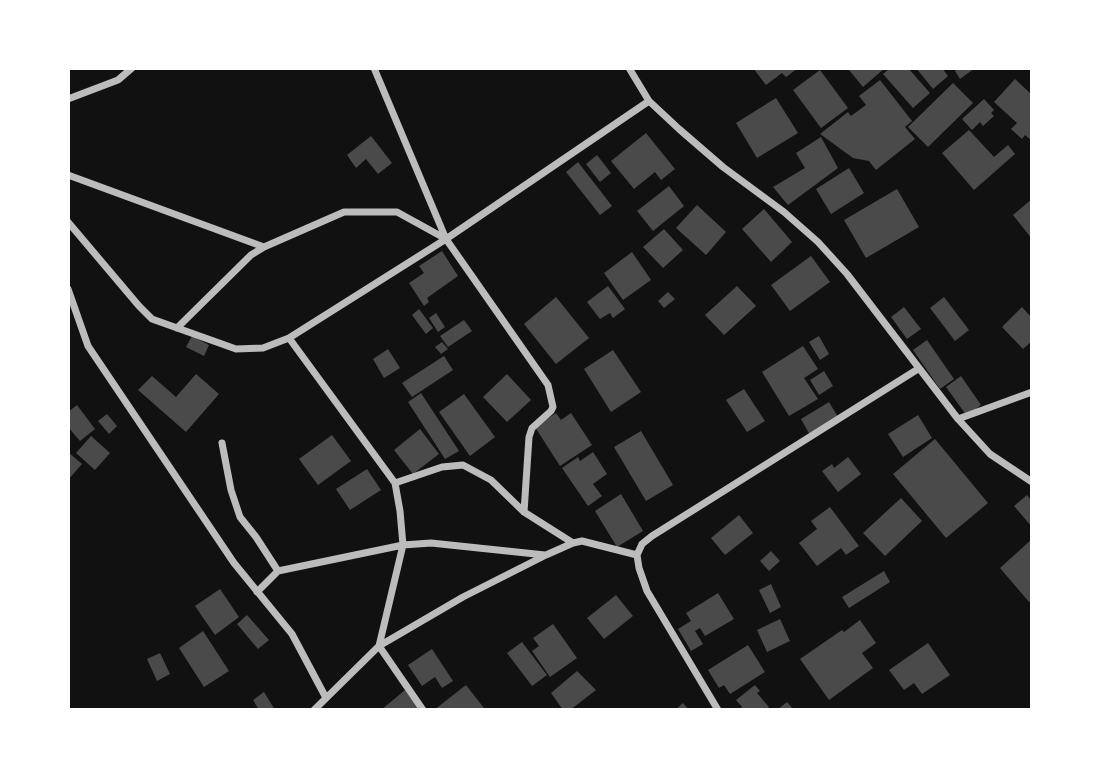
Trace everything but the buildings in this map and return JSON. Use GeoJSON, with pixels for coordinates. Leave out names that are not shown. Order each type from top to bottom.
{"type":"FeatureCollection","features":[{"type":"Feature","properties":{"kind":"street"},"geometry":{"type":"LineString","coordinates":[[68,99],[118,80],[132,68]]}},
{"type":"Feature","properties":{"kind":"street"},"geometry":{"type":"LineString","coordinates":[[374,68],[446,239],[548,385],[553,407],[532,428],[529,437],[524,512]]}},
{"type":"Feature","properties":{"kind":"street"},"geometry":{"type":"LineString","coordinates":[[629,68],[649,101],[723,167],[784,212],[818,242],[847,274],[958,419],[990,454],[1032,482]]}},
{"type":"Feature","properties":{"kind":"street"},"geometry":{"type":"LineString","coordinates":[[68,222],[152,319],[236,349],[263,348],[289,338],[446,239],[649,101]]}},
{"type":"Feature","properties":{"kind":"street"},"geometry":{"type":"LineString","coordinates":[[68,174],[264,247]]}},
{"type":"Feature","properties":{"kind":"street"},"geometry":{"type":"LineString","coordinates":[[177,328],[251,255],[344,212],[397,212],[446,239]]}},
{"type":"Feature","properties":{"kind":"street"},"geometry":{"type":"LineString","coordinates":[[68,289],[88,346],[234,563],[292,634],[326,696]]}},
{"type":"Feature","properties":{"kind":"street"},"geometry":{"type":"LineString","coordinates":[[68,323],[77,320]]}},
{"type":"Feature","properties":{"kind":"street"},"geometry":{"type":"LineString","coordinates":[[289,338],[395,483],[403,545],[379,646],[423,710]]}},
{"type":"Feature","properties":{"kind":"street"},"geometry":{"type":"LineString","coordinates":[[718,710],[647,591],[637,555],[642,544],[918,369]]}},
{"type":"Feature","properties":{"kind":"street"},"geometry":{"type":"LineString","coordinates":[[958,419],[1032,392]]}},
{"type":"Feature","properties":{"kind":"street"},"geometry":{"type":"LineString","coordinates":[[222,443],[231,490],[240,517],[278,571]]}},
{"type":"Feature","properties":{"kind":"street"},"geometry":{"type":"LineString","coordinates":[[395,483],[442,467],[463,465],[491,480],[524,512],[573,543]]}},
{"type":"Feature","properties":{"kind":"street"},"geometry":{"type":"LineString","coordinates":[[314,710],[379,646],[463,597],[545,555],[573,543],[592,542],[637,555]]}},
{"type":"Feature","properties":{"kind":"street"},"geometry":{"type":"LineString","coordinates":[[257,592],[278,571],[403,545],[431,543],[545,555]]}}]}
